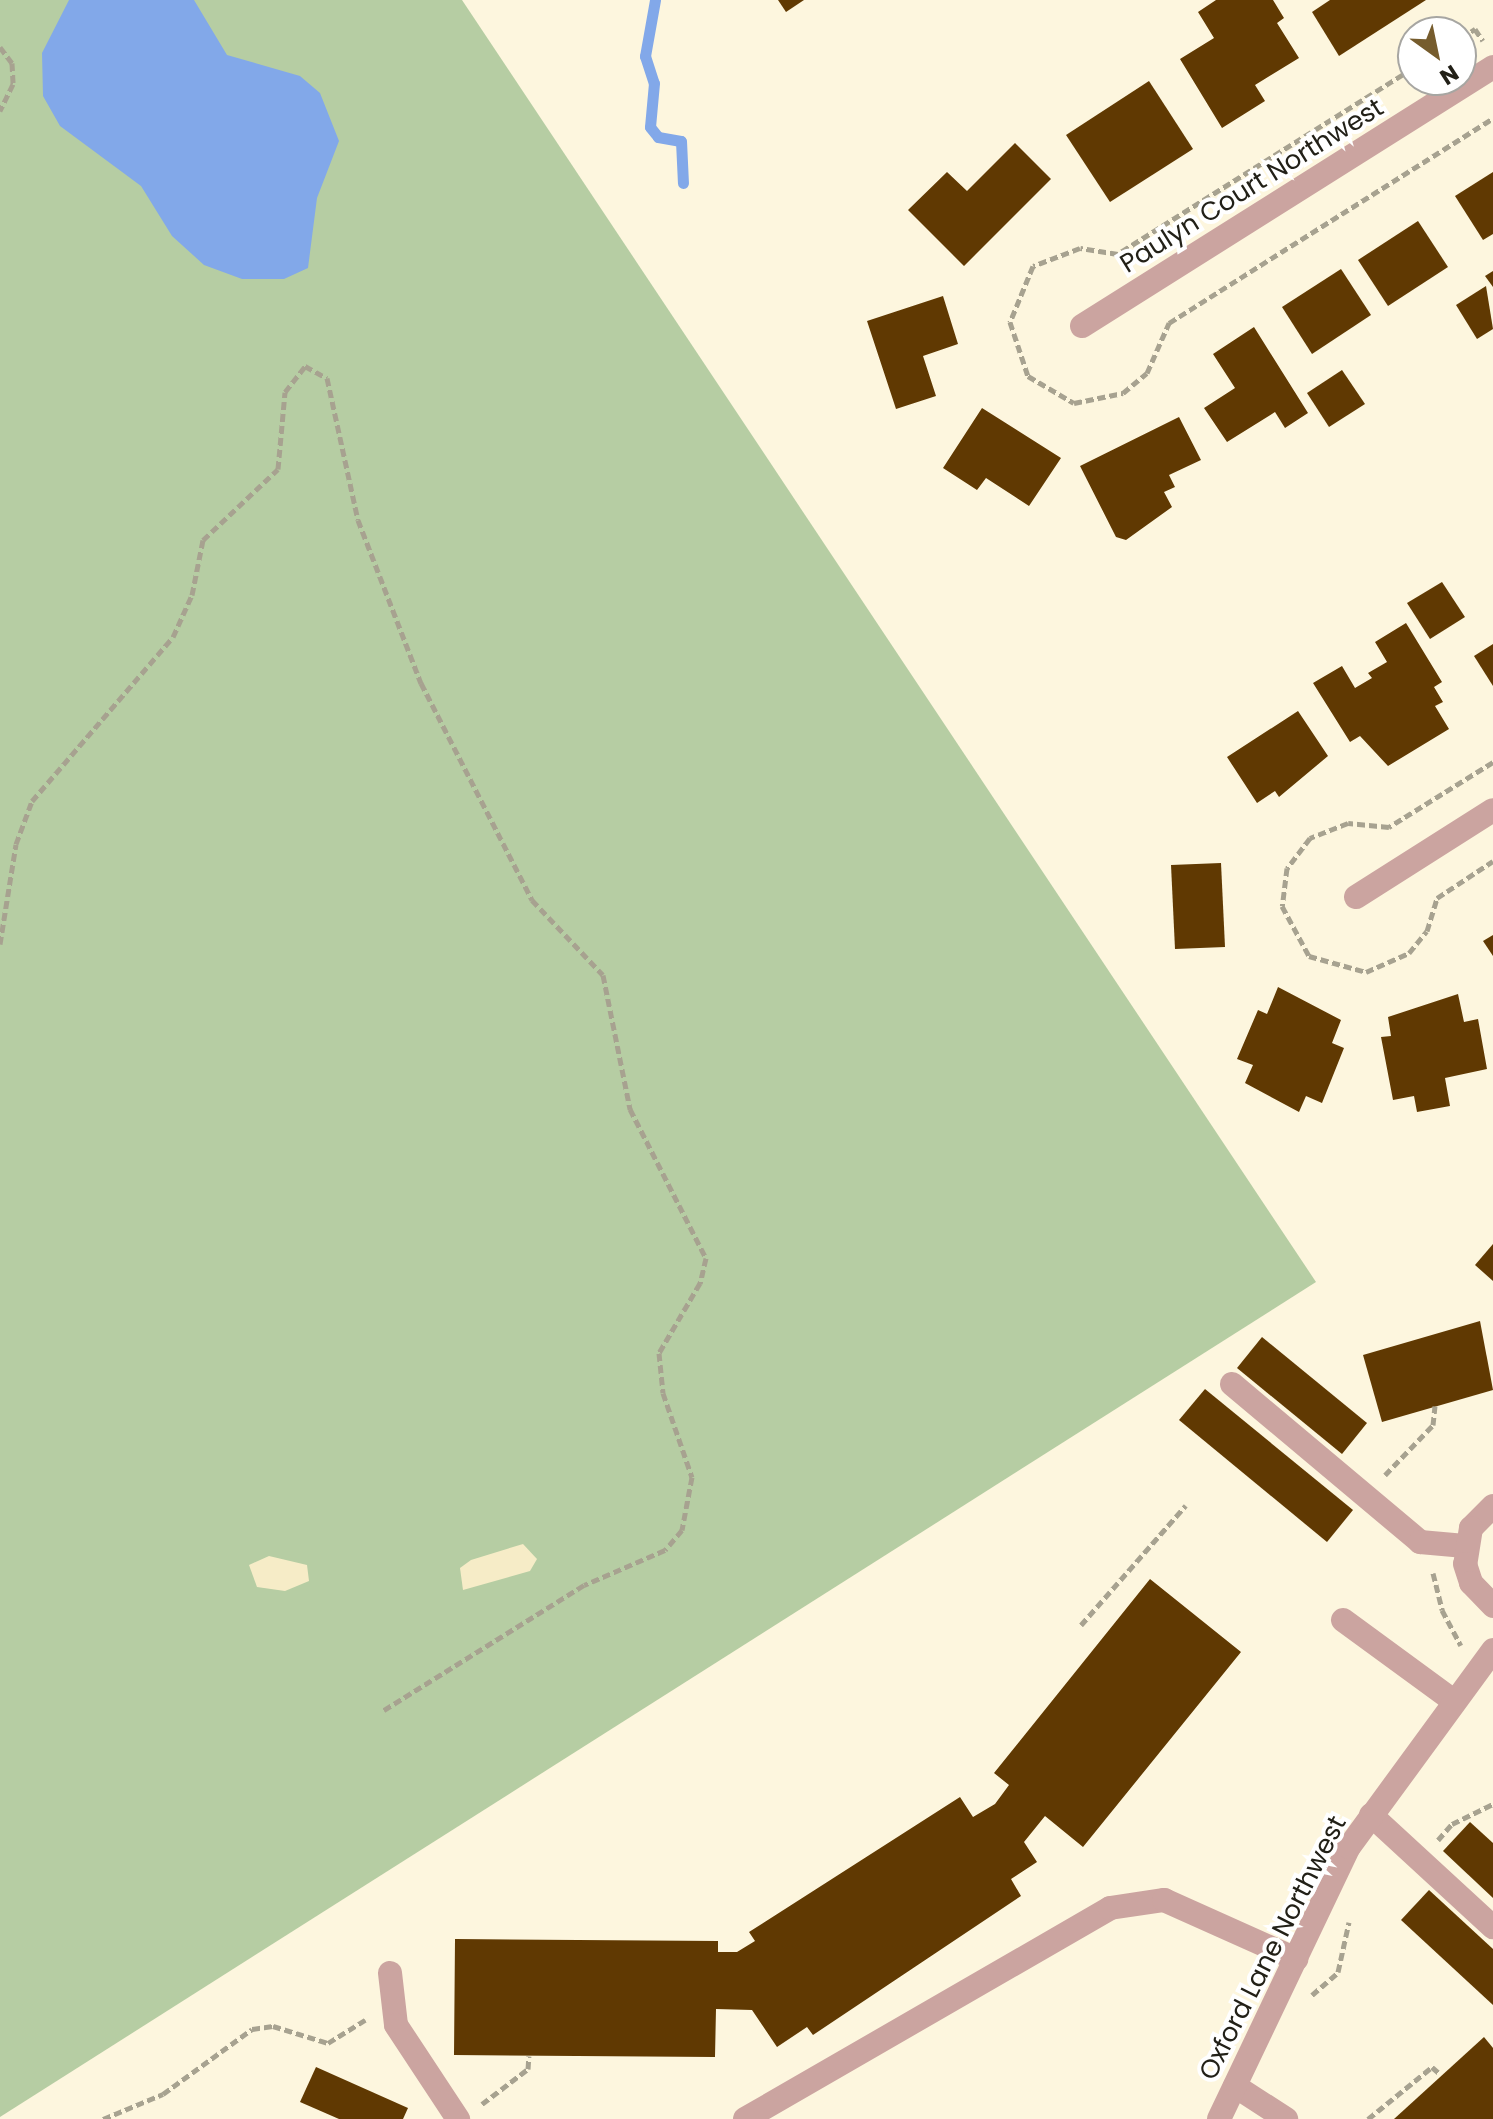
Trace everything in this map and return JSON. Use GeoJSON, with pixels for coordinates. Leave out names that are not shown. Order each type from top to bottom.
{"type":"FeatureCollection","features":[{"type":"Feature","properties":{"kind":"street","name":"Paulyn Court Northwest"},"geometry":{"type":"LineString","coordinates":[[1082,326],[1493,67]]}},
{"type":"Feature","properties":{"kind":"street"},"geometry":{"type":"LineString","coordinates":[[1356,897],[1493,810]]}},
{"type":"Feature","properties":{"kind":"street"},"geometry":{"type":"LineString","coordinates":[[1232,1384],[1420,1542],[1465,1546]]}},
{"type":"Feature","properties":{"kind":"street"},"geometry":{"type":"LineString","coordinates":[[1493,1506],[1465,1546],[1471,1583],[1493,1606]]}},
{"type":"Feature","properties":{"kind":"street"},"geometry":{"type":"LineString","coordinates":[[1343,1620],[1451,1699]]}},
{"type":"Feature","properties":{"kind":"street","name":"Oxford Lane Northwest"},"geometry":{"type":"LineString","coordinates":[[1219,2119],[1296,1959],[1371,1815],[1451,1699],[1493,1650]]}},
{"type":"Feature","properties":{"kind":"street"},"geometry":{"type":"LineString","coordinates":[[1371,1815],[1493,1927]]}},
{"type":"Feature","properties":{"kind":"street"},"geometry":{"type":"LineString","coordinates":[[745,2119],[1110,1908],[1164,1900],[1296,1959]]}},
{"type":"Feature","properties":{"kind":"street"},"geometry":{"type":"LineString","coordinates":[[390,1973],[390,2005],[466,2115]]}},
{"type":"Feature","properties":{"kind":"street"},"geometry":{"type":"LineString","coordinates":[[1235,2086],[1286,2119]]}},
{"type":"Feature","properties":{"kind":"path"},"geometry":{"type":"LineString","coordinates":[[0,47],[12,63],[13,84],[0,111]]}},
{"type":"Feature","properties":{"kind":"path"},"geometry":{"type":"LineString","coordinates":[[0,944],[16,844],[32,801],[173,637],[192,595],[203,540],[278,469],[285,392],[305,366],[327,378],[358,520],[421,683],[532,900],[603,975],[630,1109],[706,1258],[700,1283],[659,1353],[663,1393],[692,1477],[682,1530],[665,1550],[584,1585],[384,1710]]}},
{"type":"Feature","properties":{"kind":"path"},"geometry":{"type":"LineString","coordinates":[[1367,1498],[1433,1425],[1435,1406]]}},
{"type":"Feature","properties":{"kind":"path"},"geometry":{"type":"LineString","coordinates":[[1081,1625],[1186,1505]]}},
{"type":"Feature","properties":{"kind":"path"},"geometry":{"type":"LineString","coordinates":[[1421,1861],[1452,1824],[1493,1804]]}},
{"type":"Feature","properties":{"kind":"path"},"geometry":{"type":"LineString","coordinates":[[1304,2010],[1338,1972],[1354,1908]]}},
{"type":"Feature","properties":{"kind":"path"},"geometry":{"type":"LineString","coordinates":[[103,2119],[163,2094],[252,2029],[273,2026],[328,2043],[390,2005]]}},
{"type":"Feature","properties":{"kind":"path"},"geometry":{"type":"LineString","coordinates":[[466,2115],[528,2069],[529,2056]]}},
{"type":"Feature","properties":{"kind":"path"},"geometry":{"type":"LineString","coordinates":[[1368,2119],[1432,2067],[1440,2074]]}},
{"type":"Feature","properties":{"kind":"green space"},"geometry":{"type":"Polygon","coordinates":[[[0,0],[462,0],[1316,1282],[0,2117],[0,0]]]}},
{"type":"Feature","properties":{"kind":"sand"},"geometry":{"type":"Polygon","coordinates":[[[523,1544],[537,1559],[530,1571],[463,1590],[460,1568],[471,1560],[523,1544]]]}},
{"type":"Feature","properties":{"kind":"sand"},"geometry":{"type":"Polygon","coordinates":[[[269,1556],[307,1565],[309,1581],[285,1591],[257,1587],[249,1565],[269,1556]]]}},
{"type":"Feature","properties":{"kind":"water"},"geometry":{"type":"Polygon","coordinates":[[[69,0],[194,0],[227,55],[300,76],[320,93],[339,141],[317,198],[308,268],[284,279],[242,279],[204,265],[172,236],[141,186],[60,126],[43,96],[42,53],[69,0]]]}},
{"type":"Feature","properties":{"kind":"building"},"geometry":{"type":"Polygon","coordinates":[[[778,0],[804,0],[786,12],[778,0]]]}},
{"type":"Feature","properties":{"kind":"building"},"geometry":{"type":"Polygon","coordinates":[[[1216,0],[1273,0],[1284,18],[1277,23],[1299,58],[1255,85],[1265,101],[1222,128],[1180,59],[1214,38],[1198,12],[1216,0]]]}},
{"type":"Feature","properties":{"kind":"building"},"geometry":{"type":"Polygon","coordinates":[[[1330,0],[1426,0],[1339,56],[1312,12],[1330,0]]]}},
{"type":"Feature","properties":{"kind":"building"},"geometry":{"type":"Polygon","coordinates":[[[1149,81],[1193,149],[1110,202],[1066,135],[1149,81]]]}},
{"type":"Feature","properties":{"kind":"building"},"geometry":{"type":"Polygon","coordinates":[[[1015,143],[1051,179],[964,266],[908,210],[947,172],[967,191],[1015,143]]]}},
{"type":"Feature","properties":{"kind":"building"},"geometry":{"type":"Polygon","coordinates":[[[1493,172],[1493,234],[1483,240],[1455,196],[1493,172]]]}},
{"type":"Feature","properties":{"kind":"building"},"geometry":{"type":"Polygon","coordinates":[[[1418,221],[1448,267],[1388,306],[1358,260],[1418,221]]]}},
{"type":"Feature","properties":{"kind":"building"},"geometry":{"type":"Polygon","coordinates":[[[1341,269],[1371,315],[1312,354],[1282,307],[1341,269]]]}},
{"type":"Feature","properties":{"kind":"building"},"geometry":{"type":"Polygon","coordinates":[[[1493,271],[1493,287],[1485,276],[1493,271]]]}},
{"type":"Feature","properties":{"kind":"building"},"geometry":{"type":"Polygon","coordinates":[[[1486,286],[1493,329],[1477,339],[1456,305],[1486,286]]]}},
{"type":"Feature","properties":{"kind":"building"},"geometry":{"type":"Polygon","coordinates":[[[943,296],[958,344],[923,356],[936,396],[896,409],[867,321],[943,296]]]}},
{"type":"Feature","properties":{"kind":"building"},"geometry":{"type":"Polygon","coordinates":[[[1254,327],[1308,413],[1285,428],[1275,412],[1227,442],[1204,408],[1235,388],[1213,354],[1254,327]]]}},
{"type":"Feature","properties":{"kind":"building"},"geometry":{"type":"Polygon","coordinates":[[[1342,370],[1365,404],[1329,427],[1307,393],[1342,370]]]}},
{"type":"Feature","properties":{"kind":"building"},"geometry":{"type":"Polygon","coordinates":[[[982,408],[1061,458],[1029,506],[986,478],[977,490],[943,468],[982,408]]]}},
{"type":"Feature","properties":{"kind":"building"},"geometry":{"type":"Polygon","coordinates":[[[1179,417],[1201,460],[1169,475],[1175,487],[1164,492],[1172,507],[1126,540],[1116,537],[1080,466],[1179,417]]]}},
{"type":"Feature","properties":{"kind":"building"},"geometry":{"type":"Polygon","coordinates":[[[1442,582],[1465,617],[1430,639],[1407,603],[1442,582]]]}},
{"type":"Feature","properties":{"kind":"building"},"geometry":{"type":"Polygon","coordinates":[[[1406,623],[1442,682],[1434,687],[1443,702],[1435,706],[1449,729],[1388,766],[1360,736],[1350,742],[1313,683],[1342,666],[1355,688],[1372,678],[1368,673],[1387,662],[1375,642],[1406,623]]]}},
{"type":"Feature","properties":{"kind":"building"},"geometry":{"type":"Polygon","coordinates":[[[1493,644],[1493,686],[1474,656],[1493,644]]]}},
{"type":"Feature","properties":{"kind":"building"},"geometry":{"type":"Polygon","coordinates":[[[1298,711],[1328,756],[1279,797],[1275,791],[1257,803],[1227,757],[1298,711]]]}},
{"type":"Feature","properties":{"kind":"building"},"geometry":{"type":"Polygon","coordinates":[[[1221,863],[1225,947],[1175,949],[1171,865],[1221,863]]]}},
{"type":"Feature","properties":{"kind":"building"},"geometry":{"type":"Polygon","coordinates":[[[1493,935],[1493,956],[1483,941],[1493,935]]]}},
{"type":"Feature","properties":{"kind":"building"},"geometry":{"type":"Polygon","coordinates":[[[1278,987],[1341,1020],[1332,1043],[1344,1048],[1322,1103],[1306,1096],[1299,1112],[1245,1083],[1253,1065],[1237,1059],[1258,1010],[1267,1014],[1278,987]]]}},
{"type":"Feature","properties":{"kind":"building"},"geometry":{"type":"Polygon","coordinates":[[[1458,994],[1464,1022],[1478,1019],[1487,1069],[1445,1078],[1450,1106],[1417,1112],[1414,1096],[1393,1100],[1381,1037],[1391,1036],[1388,1017],[1458,994]]]}},
{"type":"Feature","properties":{"kind":"building"},"geometry":{"type":"Polygon","coordinates":[[[1493,1244],[1493,1281],[1475,1265],[1493,1244]]]}},
{"type":"Feature","properties":{"kind":"building"},"geometry":{"type":"Polygon","coordinates":[[[1480,1321],[1493,1390],[1382,1422],[1363,1355],[1480,1321]]]}},
{"type":"Feature","properties":{"kind":"building"},"geometry":{"type":"Polygon","coordinates":[[[1262,1337],[1367,1423],[1342,1454],[1237,1368],[1262,1337]]]}},
{"type":"Feature","properties":{"kind":"building"},"geometry":{"type":"Polygon","coordinates":[[[1205,1389],[1353,1510],[1327,1542],[1179,1420],[1205,1389]]]}},
{"type":"Feature","properties":{"kind":"building"},"geometry":{"type":"Polygon","coordinates":[[[1150,1579],[1241,1652],[1083,1847],[1045,1816],[1024,1842],[1037,1862],[1011,1879],[1021,1896],[813,2035],[807,2027],[777,2047],[752,2010],[716,2009],[715,2057],[454,2055],[455,1939],[718,1941],[718,1952],[737,1952],[755,1941],[749,1932],[960,1797],[973,1817],[995,1804],[1009,1785],[994,1773],[1150,1579]]]}},
{"type":"Feature","properties":{"kind":"building"},"geometry":{"type":"Polygon","coordinates":[[[1470,1822],[1493,1843],[1493,1898],[1443,1851],[1470,1822]]]}},
{"type":"Feature","properties":{"kind":"building"},"geometry":{"type":"Polygon","coordinates":[[[1429,1890],[1493,1949],[1493,2005],[1401,1920],[1429,1890]]]}},
{"type":"Feature","properties":{"kind":"building"},"geometry":{"type":"Polygon","coordinates":[[[1484,2037],[1493,2048],[1493,2119],[1394,2119],[1484,2037]]]}},
{"type":"Feature","properties":{"kind":"building"},"geometry":{"type":"Polygon","coordinates":[[[316,2067],[408,2108],[403,2119],[339,2119],[300,2102],[316,2067]]]}},
{"type":"Feature","properties":{"kind":"waterway"},"geometry":{"type":"LineString","coordinates":[[655,0],[645,56],[654,83],[650,127],[658,137],[681,141],[683,183]]}}]}
